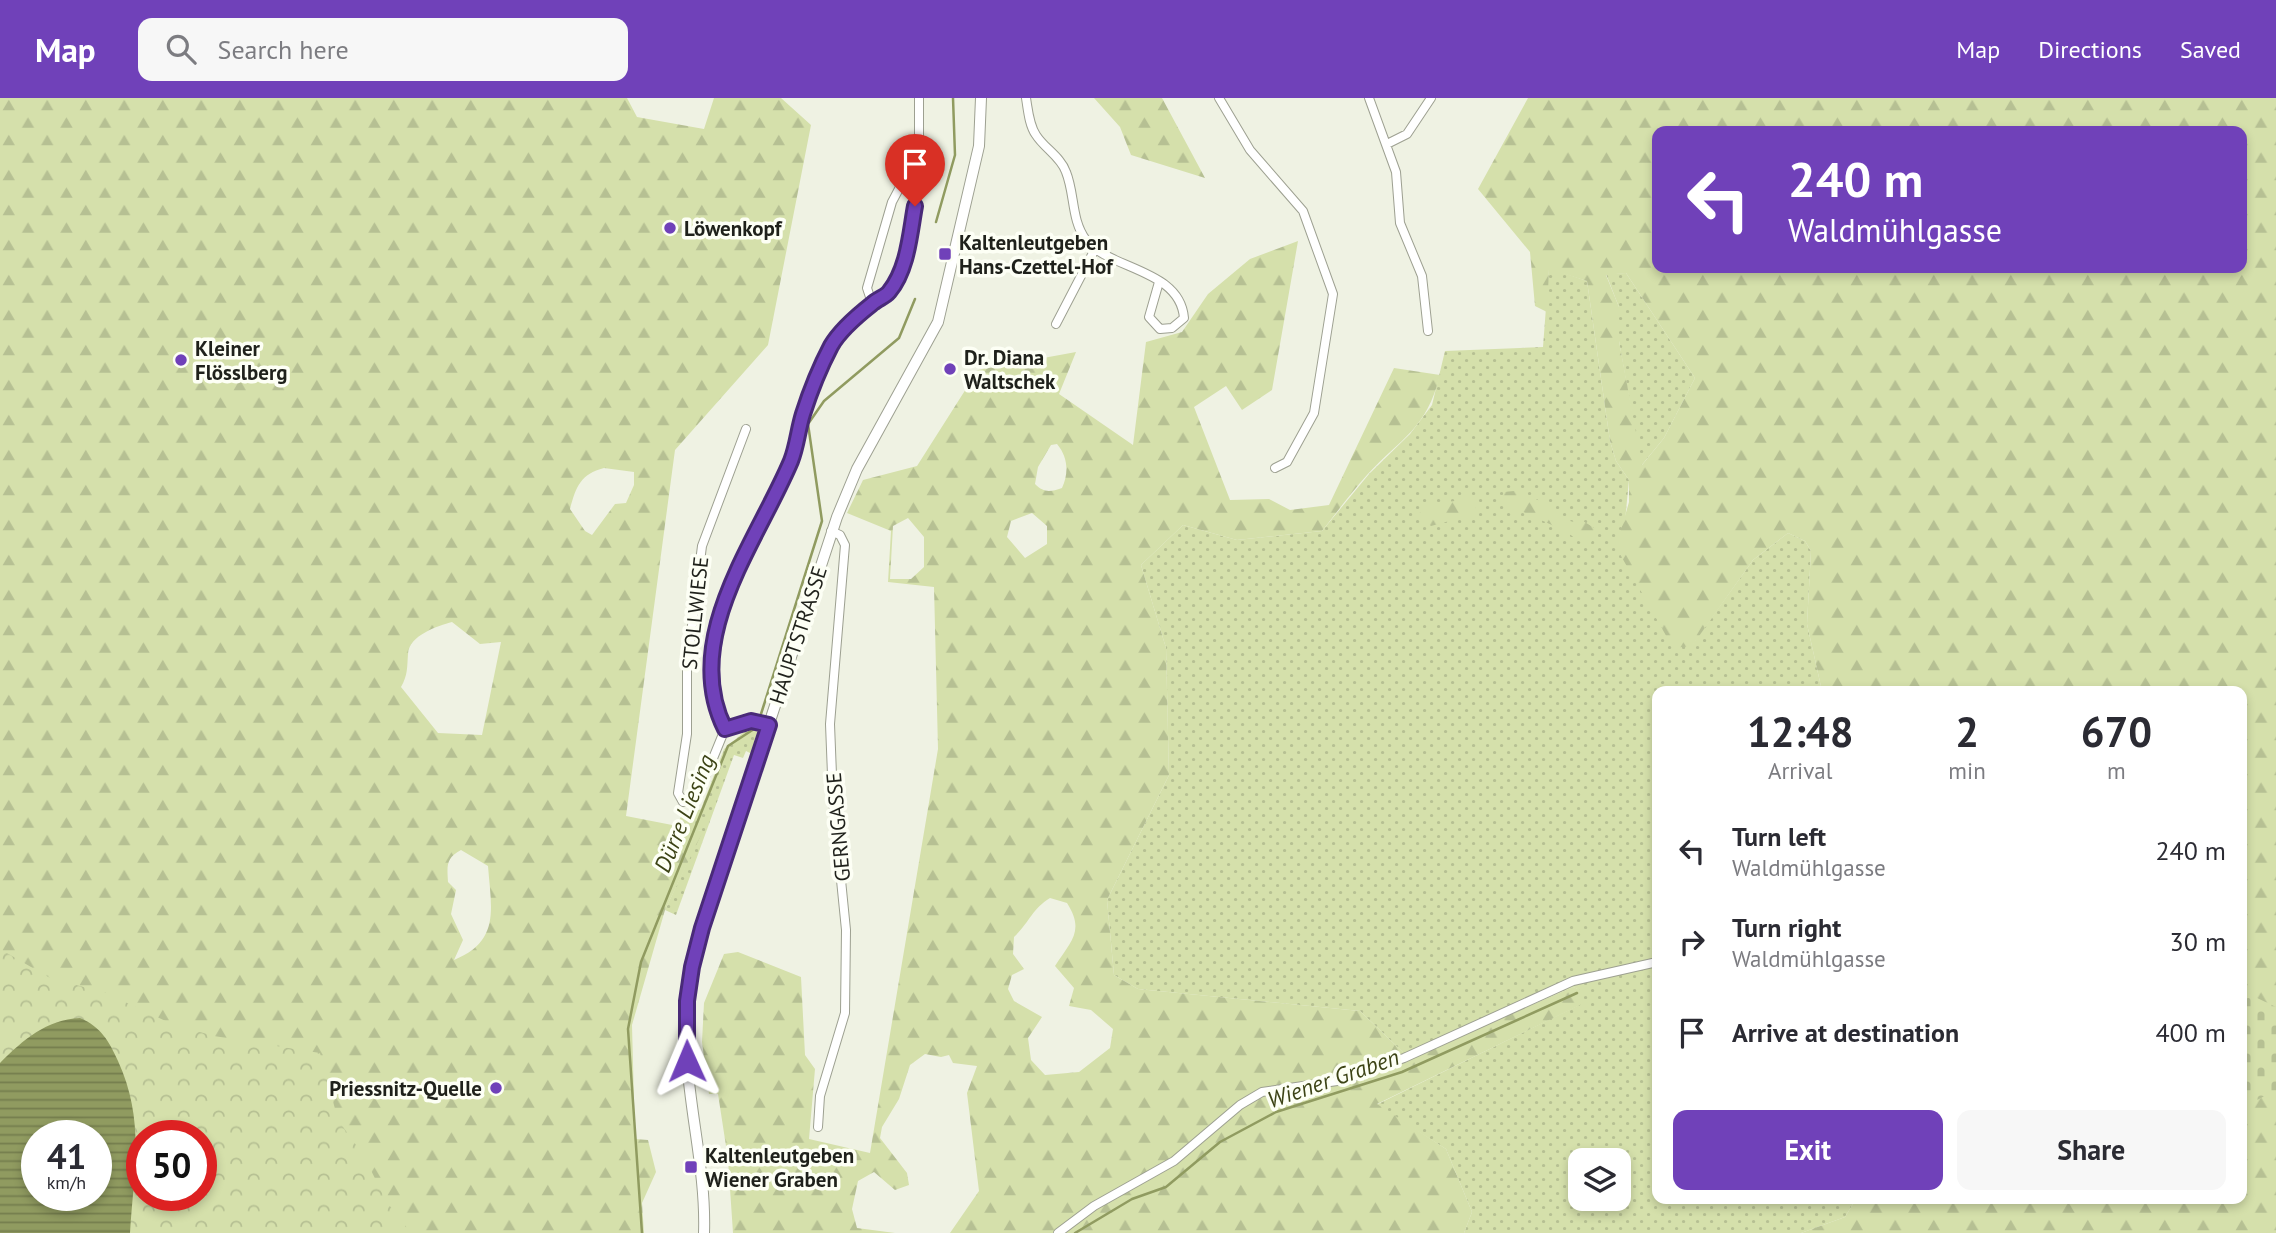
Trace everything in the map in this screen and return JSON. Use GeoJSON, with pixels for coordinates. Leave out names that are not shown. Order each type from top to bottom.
{"type":"FeatureCollection","features":[{"type":"Feature","properties":{"kind":"main road","name":"HAUPTSTRASSE"},"geometry":{"type":"LineString","coordinates":[[705,1233],[687,1061],[687,1001],[702,928],[766,724],[831,531],[857,469],[938,322],[979,146],[981,98]]}},
{"type":"Feature","properties":{"kind":"street"},"geometry":{"type":"LineString","coordinates":[[766,724],[751,721],[725,729],[711,682],[725,596],[792,458],[803,414],[825,358],[843,331],[872,303],[888,294],[895,282],[907,250],[915,206],[919,98]]}},
{"type":"Feature","properties":{"kind":"street"},"geometry":{"type":"LineString","coordinates":[[1026,98],[1035,134],[1067,173],[1075,219],[1085,239],[1095,248],[1159,282],[1174,296],[1184,313],[1182,321],[1172,328],[1160,329],[1149,317],[1159,282]]}},
{"type":"Feature","properties":{"kind":"street"},"geometry":{"type":"LineString","coordinates":[[1219,98],[1250,150],[1303,211],[1332,294],[1314,414],[1287,462],[1275,468]]}},
{"type":"Feature","properties":{"kind":"street"},"geometry":{"type":"LineString","coordinates":[[1369,98],[1396,172],[1400,223],[1422,276],[1428,331]]}},
{"type":"Feature","properties":{"kind":"street"},"geometry":{"type":"LineString","coordinates":[[1387,144],[1408,134],[1431,98]]}},
{"type":"Feature","properties":{"kind":"street"},"geometry":{"type":"LineString","coordinates":[[872,303],[867,288],[892,201],[918,153]]}},
{"type":"Feature","properties":{"kind":"street"},"geometry":{"type":"LineString","coordinates":[[1056,324],[1095,248]]}},
{"type":"Feature","properties":{"kind":"street","name":"STOLLWIESE"},"geometry":{"type":"LineString","coordinates":[[725,729],[700,790],[691,800],[683,802],[678,793],[687,734],[687,665],[702,546],[746,429]]}},
{"type":"Feature","properties":{"kind":"street","name":"GERNGASSE"},"geometry":{"type":"LineString","coordinates":[[818,1127],[820,1096],[845,1013],[846,930],[833,800],[830,724],[845,545],[840,535],[831,531]]}},
{"type":"Feature","properties":{"kind":"street"},"geometry":{"type":"LineString","coordinates":[[1058,1233],[1094,1206],[1174,1161],[1240,1105],[1262,1092],[1344,1080],[1404,1058],[1573,981],[1652,963]]}},
{"type":"Feature","properties":{"kind":"green space"},"geometry":{"type":"Polygon","coordinates":[[[0,98],[627,98],[637,117],[704,129],[714,98],[781,98],[811,125],[768,345],[675,450],[626,816],[703,831],[665,910],[632,1025],[635,1139],[648,1140],[656,1172],[642,1203],[644,1233],[285,1233],[246,1144],[217,1123],[217,1120],[213,1120],[0,965],[0,98]],[[604,468],[590,474],[581,482],[570,509],[585,531],[592,535],[615,504],[626,503],[634,485],[634,472],[604,468]],[[452,622],[425,632],[413,642],[401,687],[438,733],[482,735],[501,642],[480,644],[452,622]],[[461,850],[452,856],[447,871],[448,882],[456,890],[451,914],[463,940],[454,960],[480,943],[490,922],[491,909],[488,866],[461,850]]]}},
{"type":"Feature","properties":{"kind":"green space"},"geometry":{"type":"Polygon","coordinates":[[[1094,98],[1162,98],[1205,178],[1131,155],[1120,127],[1094,98]]]}},
{"type":"Feature","properties":{"kind":"green space"},"geometry":{"type":"Polygon","coordinates":[[[1528,98],[2276,98],[2276,1233],[1801,1233],[1845,1217],[1853,1204],[2247,1204],[2247,686],[1821,686],[1807,624],[1811,551],[1805,541],[1788,533],[1753,560],[1692,646],[1673,648],[1616,547],[1629,502],[1629,480],[1616,461],[1610,441],[1587,281],[1549,269],[1547,312],[1535,306],[1530,252],[1478,189],[1528,98]],[[1626,273],[1606,275],[1619,307],[1619,341],[1642,465],[1664,438],[1695,378],[1626,273]]]}},
{"type":"Feature","properties":{"kind":"green space"},"geometry":{"type":"Polygon","coordinates":[[[1298,241],[1272,390],[1242,410],[1226,386],[1194,407],[1230,500],[1269,499],[1290,510],[1329,505],[1394,368],[1440,375],[1428,408],[1420,421],[1367,475],[1322,531],[1237,540],[1183,525],[1141,565],[1166,648],[1169,775],[1107,900],[1114,975],[1138,989],[1360,1011],[1409,1058],[1573,987],[1581,990],[1580,1005],[1377,1104],[1446,1149],[1472,1212],[1464,1233],[950,1233],[979,1191],[967,1093],[977,1066],[953,1063],[949,1055],[941,1057],[925,1054],[910,1065],[899,1099],[882,1127],[880,1138],[907,1173],[909,1185],[895,1190],[874,1172],[858,1181],[852,1209],[857,1228],[895,1233],[733,1233],[728,1159],[718,1094],[709,1094],[702,1042],[704,1003],[724,954],[738,952],[801,977],[805,1055],[815,1069],[809,1139],[870,1153],[938,749],[934,587],[888,582],[891,531],[847,513],[863,480],[917,466],[978,370],[1076,352],[1059,394],[1133,445],[1146,342],[1182,332],[1208,294],[1250,259],[1298,241]],[[1057,444],[1051,445],[1038,467],[1035,484],[1047,491],[1062,488],[1066,477],[1061,449],[1057,444]],[[1032,513],[1011,521],[1007,537],[1025,558],[1047,544],[1047,526],[1032,513]],[[908,518],[893,526],[890,579],[911,579],[924,567],[924,537],[908,518]],[[1050,898],[1014,937],[1013,954],[1024,969],[1012,975],[1008,989],[1014,1001],[1042,1017],[1028,1038],[1031,1060],[1045,1075],[1079,1072],[1110,1048],[1113,1029],[1091,1010],[1069,1006],[1074,988],[1055,966],[1074,936],[1075,921],[1067,903],[1050,898]]]}},
{"type":"Feature","properties":{"kind":"green space"},"geometry":{"type":"Polygon","coordinates":[[[1549,268],[1587,281],[1610,441],[1616,461],[1629,480],[1625,521],[1692,645],[1753,560],[1788,533],[1805,541],[1811,551],[1807,624],[1821,686],[1652,686],[1652,1204],[1853,1204],[1845,1217],[1801,1233],[1464,1233],[1472,1212],[1446,1149],[1376,1105],[1579,1005],[1580,990],[1573,987],[1409,1058],[1360,1011],[1138,989],[1114,975],[1107,900],[1169,775],[1166,648],[1141,565],[1183,525],[1237,540],[1322,531],[1369,474],[1410,434],[1432,405],[1445,351],[1543,347],[1549,268]]]}},
{"type":"Feature","properties":{"kind":"green space"},"geometry":{"type":"Polygon","coordinates":[[[1626,273],[1695,378],[1664,438],[1641,466],[1619,341],[1619,307],[1606,274],[1626,273]]]}},
{"type":"Feature","properties":{"kind":"green space"},"geometry":{"type":"Polygon","coordinates":[[[1514,491],[1544,503],[1566,519],[1574,522],[1578,518],[1596,529],[1591,543],[1585,545],[1565,531],[1521,511],[1513,511],[1501,500],[1504,492],[1514,491]]]}},
{"type":"Feature","properties":{"kind":"green space"},"geometry":{"type":"Polygon","coordinates":[[[1470,498],[1476,502],[1475,514],[1431,526],[1418,516],[1423,507],[1470,498]]]}},
{"type":"Feature","properties":{"kind":"green space"},"geometry":{"type":"Polygon","coordinates":[[[752,725],[762,728],[752,754],[746,751],[743,758],[734,755],[676,915],[665,910],[702,831],[676,826],[683,813],[701,809],[724,749],[752,725]]]}},
{"type":"Feature","properties":{"kind":"green space"},"geometry":{"type":"Polygon","coordinates":[[[0,949],[50,978],[106,993],[172,1024],[214,1036],[320,1053],[338,1120],[364,1156],[386,1201],[411,1233],[0,1233],[0,949]]]}},
{"type":"Feature","properties":{"kind":"green space"},"geometry":{"type":"Polygon","coordinates":[[[2255,997],[2276,1007],[2276,1090],[2247,1105],[2247,998],[2255,997]]]}},
{"type":"Feature","properties":{"kind":"shaded area"},"geometry":{"type":"Polygon","coordinates":[[[80,1018],[99,1030],[111,1047],[126,1083],[134,1120],[126,1120],[126,1211],[132,1211],[130,1233],[0,1233],[0,1063],[36,1032],[57,1022],[80,1018]]]}},
{"type":"Feature","properties":{"kind":"waterway","name":"Dürre Liesing"},"geometry":{"type":"LineString","coordinates":[[936,222],[955,155],[953,98]]}},
{"type":"Feature","properties":{"kind":"waterway","name":"Dürre Liesing"},"geometry":{"type":"LineString","coordinates":[[642,1233],[628,1029],[641,962],[728,746],[754,729],[761,714],[822,521],[808,424],[824,401],[899,338],[915,299]]}},
{"type":"Feature","properties":{"kind":"waterway","name":"Wiener Graben"},"geometry":{"type":"LineString","coordinates":[[1075,1233],[1132,1199],[1166,1187],[1220,1142],[1276,1112],[1402,1072],[1577,993]]}},
{"type":"Feature","properties":{"kind":"place","name":"Löwenkopf"},"geometry":{"type":"Point","coordinates":[670,228]}},
{"type":"Feature","properties":{"kind":"place","name":"Kaltenleutgeben Hans-Czettel-Hof"},"geometry":{"type":"Point","coordinates":[945,254]}},
{"type":"Feature","properties":{"kind":"place","name":"Kleiner Flösslberg"},"geometry":{"type":"Point","coordinates":[181,360]}},
{"type":"Feature","properties":{"kind":"place","name":"Dr. Diana Waltschek"},"geometry":{"type":"Point","coordinates":[950,369]}},
{"type":"Feature","properties":{"kind":"place","name":"Priessnitz-Quelle"},"geometry":{"type":"Point","coordinates":[496,1088]}},
{"type":"Feature","properties":{"kind":"place","name":"Kaltenleutgeben Wiener Graben"},"geometry":{"type":"Point","coordinates":[691,1167]}},
{"type":"Feature","properties":{"kind":"route"},"geometry":{"type":"LineString","coordinates":[[687,1061],[687,1001],[692,967],[702,928],[769,725],[751,721],[725,729],[718,713],[711,682],[722,607],[792,458],[803,414],[825,358],[833,342],[843,331],[872,303],[888,294],[907,250],[915,206]]}}]}
